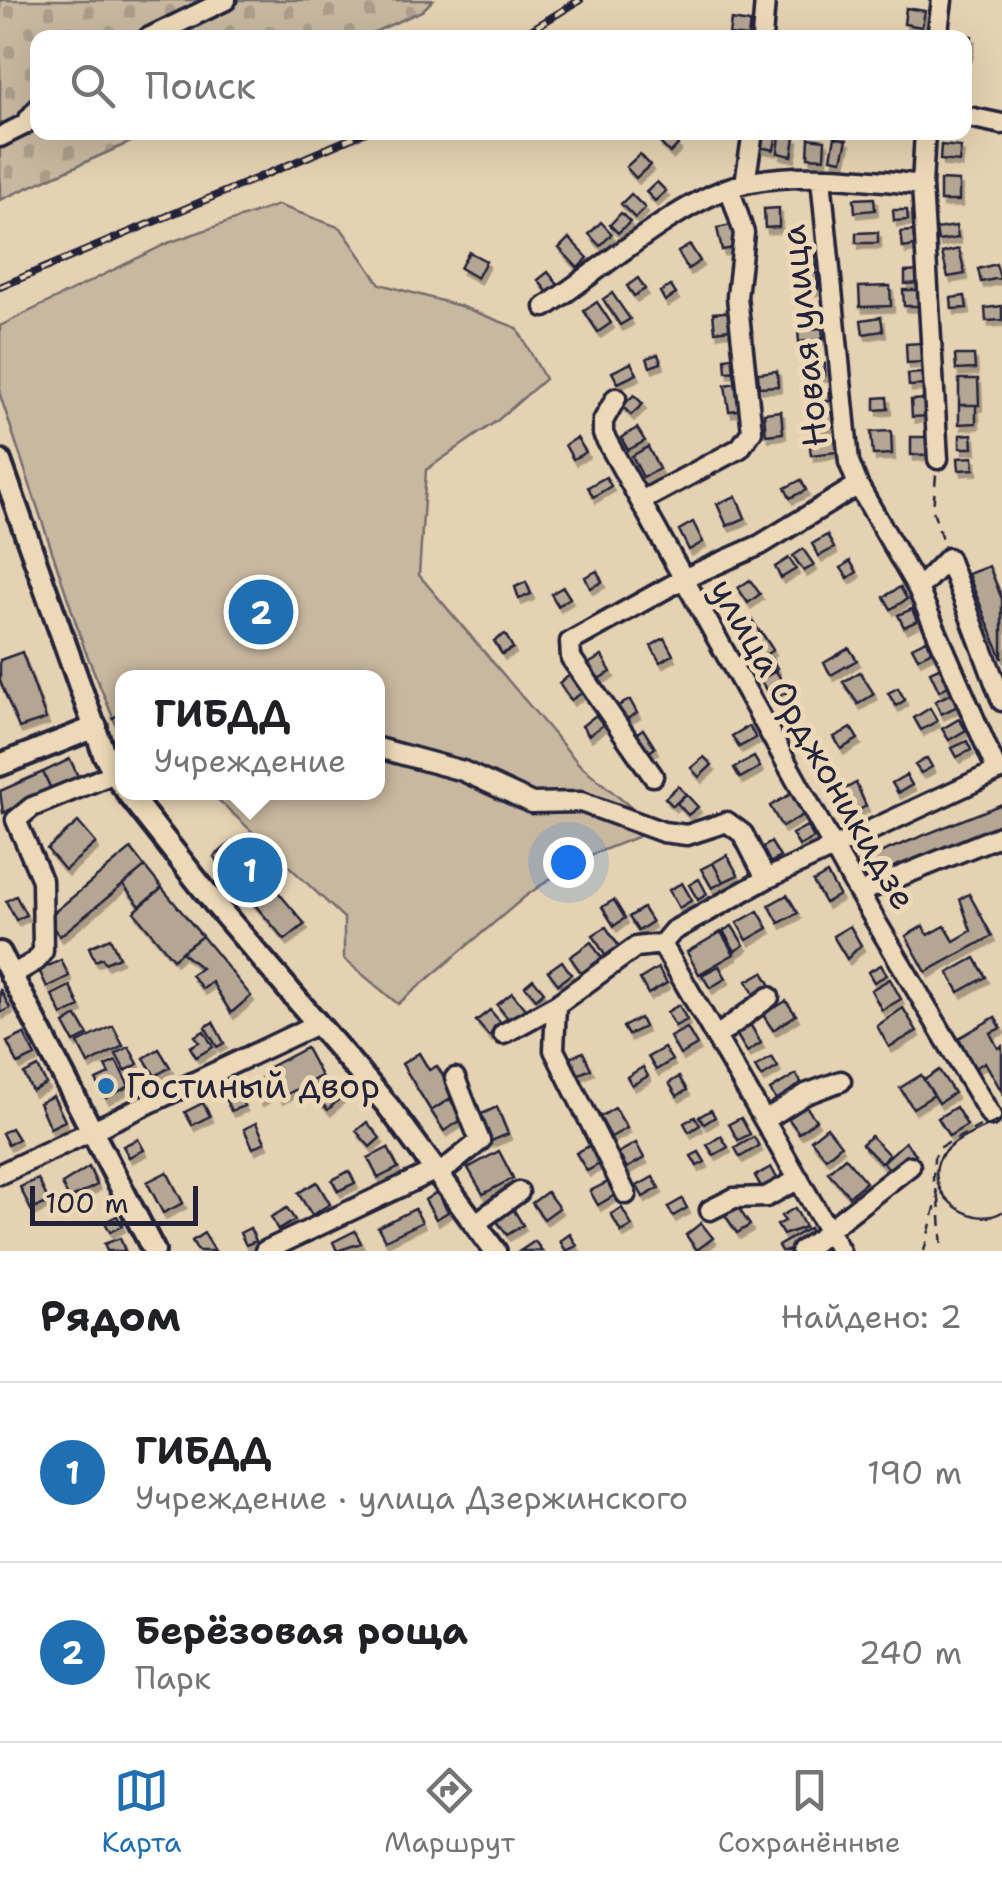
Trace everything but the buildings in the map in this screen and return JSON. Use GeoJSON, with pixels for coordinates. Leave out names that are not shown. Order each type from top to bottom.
{"type":"FeatureCollection","features":[{"type":"Feature","properties":{"kind":"main road"},"geometry":{"type":"LineString","coordinates":[[2,470],[115,770]]}},
{"type":"Feature","properties":{"kind":"main road"},"geometry":{"type":"LineString","coordinates":[[0,765],[96,727]]}},
{"type":"Feature","properties":{"kind":"main road"},"geometry":{"type":"LineString","coordinates":[[134,800],[438,1172],[496,1251]]}},
{"type":"Feature","properties":{"kind":"main road"},"geometry":{"type":"LineString","coordinates":[[4,964],[154,1251]]}},
{"type":"Feature","properties":{"kind":"street"},"geometry":{"type":"LineString","coordinates":[[164,30],[226,0]]}},
{"type":"Feature","properties":{"kind":"street"},"geometry":{"type":"LineString","coordinates":[[763,30],[765,0]]}},
{"type":"Feature","properties":{"kind":"street"},"geometry":{"type":"LineString","coordinates":[[938,30],[942,0]]}},
{"type":"Feature","properties":{"kind":"street"},"geometry":{"type":"LineString","coordinates":[[0,137],[30,118]]}},
{"type":"Feature","properties":{"kind":"street"},"geometry":{"type":"LineString","coordinates":[[972,118],[1002,124]]}},
{"type":"Feature","properties":{"kind":"street"},"geometry":{"type":"LineString","coordinates":[[643,500],[740,448],[752,430],[743,321],[737,298],[744,233],[738,187],[751,140]]}},
{"type":"Feature","properties":{"kind":"street"},"geometry":{"type":"LineString","coordinates":[[925,140],[922,185],[938,459]]}},
{"type":"Feature","properties":{"kind":"street"},"geometry":{"type":"LineString","coordinates":[[545,307],[702,200],[738,187],[821,178],[922,185]]}},
{"type":"Feature","properties":{"kind":"street","name":"Новая улица"},"geometry":{"type":"LineString","coordinates":[[821,178],[846,438],[858,485],[918,590],[999,770]]}},
{"type":"Feature","properties":{"kind":"street","name":"улица Орджоникидзе"},"geometry":{"type":"LineString","coordinates":[[616,398],[604,421],[603,434],[860,893],[990,1116]]}},
{"type":"Feature","properties":{"kind":"street"},"geometry":{"type":"LineString","coordinates":[[653,776],[571,658],[574,637],[682,579],[760,545],[858,485]]}},
{"type":"Feature","properties":{"kind":"street"},"geometry":{"type":"LineString","coordinates":[[918,590],[948,558],[1002,701]]}},
{"type":"Feature","properties":{"kind":"street"},"geometry":{"type":"LineString","coordinates":[[385,750],[463,771],[532,803],[581,802],[663,832],[687,835],[719,824],[735,825],[766,879]]}},
{"type":"Feature","properties":{"kind":"street"},"geometry":{"type":"LineString","coordinates":[[503,1034],[556,1005],[636,947],[662,944],[673,931],[766,879],[999,770]]}},
{"type":"Feature","properties":{"kind":"street"},"geometry":{"type":"LineString","coordinates":[[4,964],[36,961],[44,951],[42,880],[16,820],[32,807],[115,780]]}},
{"type":"Feature","properties":{"kind":"street"},"geometry":{"type":"LineString","coordinates":[[860,893],[1002,835]]}},
{"type":"Feature","properties":{"kind":"street"},"geometry":{"type":"LineString","coordinates":[[662,944],[840,1251]]}},
{"type":"Feature","properties":{"kind":"street"},"geometry":{"type":"LineString","coordinates":[[716,1037],[769,998]]}},
{"type":"Feature","properties":{"kind":"street"},"geometry":{"type":"LineString","coordinates":[[556,1005],[554,1050],[626,1194]]}},
{"type":"Feature","properties":{"kind":"street"},"geometry":{"type":"LineString","coordinates":[[0,1174],[317,1024]]}},
{"type":"Feature","properties":{"kind":"street"},"geometry":{"type":"LineString","coordinates":[[265,1251],[438,1172],[480,1141],[454,1078]]}},
{"type":"Feature","properties":{"kind":"street"},"geometry":{"type":"LineString","coordinates":[[764,1120],[806,1094],[840,1082]]}},
{"type":"Feature","properties":{"kind":"street"},"geometry":{"type":"LineString","coordinates":[[800,1251],[910,1166]]}},
{"type":"Feature","properties":{"kind":"street"},"geometry":{"type":"LineString","coordinates":[[710,1210],[734,1198],[766,1197],[799,1180]]}},
{"type":"Feature","properties":{"kind":"street"},"geometry":{"type":"LineString","coordinates":[[476,1223],[519,1192]]}},
{"type":"Feature","properties":{"kind":"path"},"geometry":{"type":"LineString","coordinates":[[938,459],[934,510],[948,558]]}},
{"type":"Feature","properties":{"kind":"path"},"geometry":{"type":"LineString","coordinates":[[942,1251],[934,1158],[940,1148],[990,1116]]}},
{"type":"Feature","properties":{"kind":"path"},"geometry":{"type":"LineString","coordinates":[[924,1251],[938,1196]]}},
{"type":"Feature","properties":{"kind":"green space"},"geometry":{"type":"Polygon","coordinates":[[[0,0],[433,0],[422,11],[379,30],[30,30],[30,140],[135,140],[0,200],[0,0]]]}},
{"type":"Feature","properties":{"kind":"green space"},"geometry":{"type":"Polygon","coordinates":[[[278,205],[341,228],[380,284],[460,306],[517,328],[545,379],[498,420],[426,470],[419,575],[579,764],[657,829],[578,860],[527,895],[398,1004],[344,959],[344,918],[218,800],[385,800],[385,670],[115,670],[115,722],[85,650],[0,395],[0,326],[168,243],[278,205]]]}},
{"type":"Feature","properties":{"kind":"tram line"},"geometry":{"type":"LineString","coordinates":[[1002,1119],[954,1144],[942,1155],[937,1168],[937,1181],[951,1203],[976,1216],[1002,1212]]}},
{"type":"Feature","properties":{"kind":"railway"},"geometry":{"type":"LineString","coordinates":[[531,30],[580,0]]}},
{"type":"Feature","properties":{"kind":"railway"},"geometry":{"type":"LineString","coordinates":[[0,287],[347,140]]}},
{"type":"Feature","properties":{"kind":"place","name":"Берёзовая роща"},"geometry":{"type":"Point","coordinates":[261,612]}},
{"type":"Feature","properties":{"kind":"place","name":"ГИБДД"},"geometry":{"type":"Point","coordinates":[250,870]}},
{"type":"Feature","properties":{"kind":"place","name":"Гостиный двор"},"geometry":{"type":"Point","coordinates":[106,1086]}}]}
